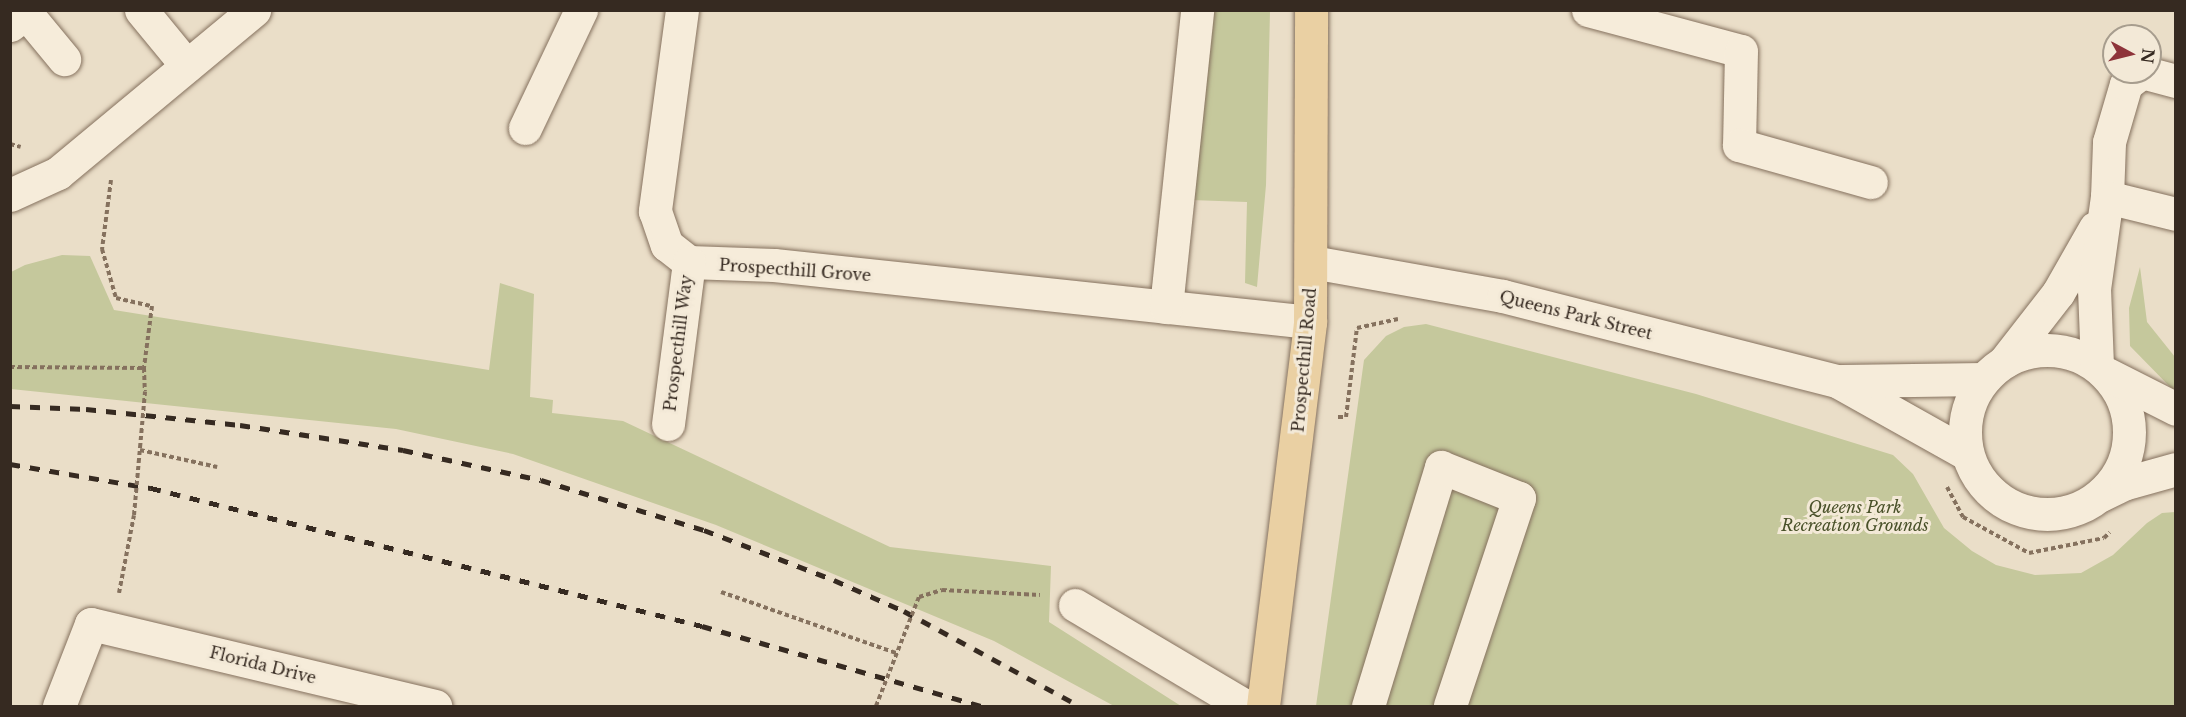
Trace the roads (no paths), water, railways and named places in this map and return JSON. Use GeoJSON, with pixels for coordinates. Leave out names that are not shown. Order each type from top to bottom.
{"type":"FeatureCollection","features":[{"type":"Feature","properties":{"kind":"main road","name":"Prospecthill Road"},"geometry":{"type":"LineString","coordinates":[[1263,706],[1311,322],[1311,10]]}},
{"type":"Feature","properties":{"kind":"street"},"geometry":{"type":"LineString","coordinates":[[141,10],[187,66]]}},
{"type":"Feature","properties":{"kind":"street"},"geometry":{"type":"LineString","coordinates":[[10,195],[58,173],[254,10]]}},
{"type":"Feature","properties":{"kind":"street"},"geometry":{"type":"LineString","coordinates":[[525,128],[581,10]]}},
{"type":"Feature","properties":{"kind":"street"},"geometry":{"type":"LineString","coordinates":[[682,10],[655,211],[666,245],[689,262]]}},
{"type":"Feature","properties":{"kind":"street"},"geometry":{"type":"LineString","coordinates":[[1166,307],[1197,10]]}},
{"type":"Feature","properties":{"kind":"street"},"geometry":{"type":"LineString","coordinates":[[1588,10],[1741,51],[1739,145],[1871,182]]}},
{"type":"Feature","properties":{"kind":"street"},"geometry":{"type":"LineString","coordinates":[[10,25],[26,13],[64,59]]}},
{"type":"Feature","properties":{"kind":"street"},"geometry":{"type":"LineString","coordinates":[[2099,497],[2117,476],[2128,450],[2129,422],[2121,395],[2101,370],[2094,289],[2109,142],[2126,84],[2142,72],[2175,81]]}},
{"type":"Feature","properties":{"kind":"street"},"geometry":{"type":"LineString","coordinates":[[2104,206],[2175,214]]}},
{"type":"Feature","properties":{"kind":"street"},"geometry":{"type":"LineString","coordinates":[[2104,206],[2058,293],[1971,401],[1964,428],[1967,454],[1978,479],[1997,498],[2021,511],[2048,515],[2075,510],[2126,483],[2175,469]]}},
{"type":"Feature","properties":{"kind":"street","name":"Prospecthill Grove"},"geometry":{"type":"LineString","coordinates":[[689,262],[774,265],[1311,322]]}},
{"type":"Feature","properties":{"kind":"street","name":"Prospecthill Way"},"geometry":{"type":"LineString","coordinates":[[668,424],[689,262]]}},
{"type":"Feature","properties":{"kind":"street","name":"Queens Park Street"},"geometry":{"type":"LineString","coordinates":[[1312,262],[1503,296],[1837,381],[1967,454]]}},
{"type":"Feature","properties":{"kind":"street"},"geometry":{"type":"LineString","coordinates":[[1994,370],[2029,351],[2057,350],[2083,357],[2101,370],[2175,409]]}},
{"type":"Feature","properties":{"kind":"street","name":"Queens Park Street"},"geometry":{"type":"LineString","coordinates":[[1837,381],[1994,370]]}},
{"type":"Feature","properties":{"kind":"street"},"geometry":{"type":"LineString","coordinates":[[1368,706],[1441,468],[1519,498],[1450,706]]}},
{"type":"Feature","properties":{"kind":"street"},"geometry":{"type":"LineString","coordinates":[[1076,605],[1245,706]]}},
{"type":"Feature","properties":{"kind":"street","name":"Florida Drive"},"geometry":{"type":"LineString","coordinates":[[59,706],[91,624],[435,706]]}},
{"type":"Feature","properties":{"kind":"railway"},"geometry":{"type":"LineString","coordinates":[[10,406],[86,409],[240,425],[403,450],[541,480],[704,530],[834,580],[904,611],[1080,706]]}},
{"type":"Feature","properties":{"kind":"railway"},"geometry":{"type":"LineString","coordinates":[[10,464],[151,488],[702,626],[981,706]]}},
{"type":"Feature","properties":{"kind":"park label","name":"Queens Park Recreation Grounds"},"geometry":{"type":"Point","coordinates":[1855,516]}}]}
